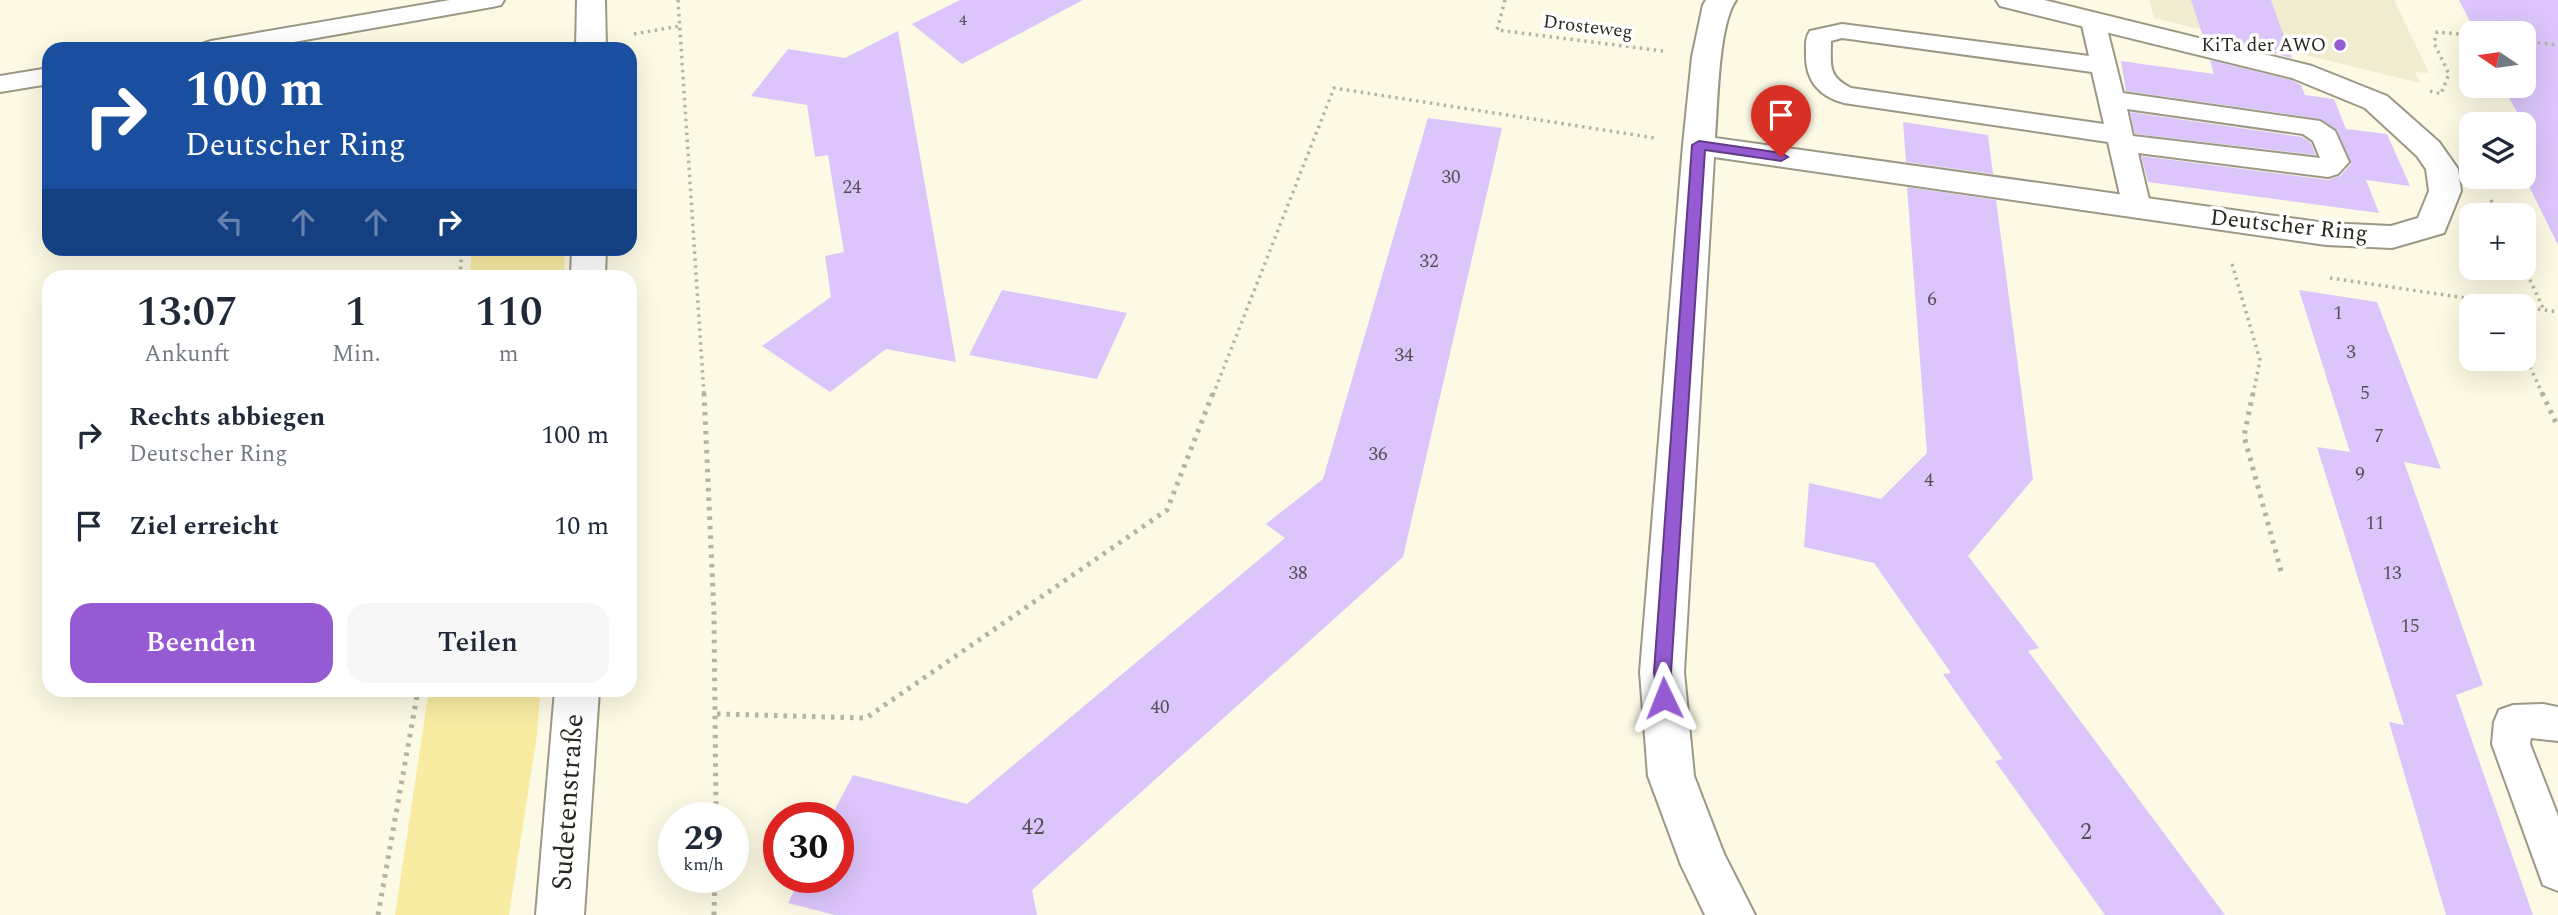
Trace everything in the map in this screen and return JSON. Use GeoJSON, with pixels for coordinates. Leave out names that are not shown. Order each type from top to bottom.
{"type":"FeatureCollection","features":[{"type":"Feature","properties":{"kind":"street"},"geometry":{"type":"LineString","coordinates":[[591,0],[591,42]]}},
{"type":"Feature","properties":{"kind":"street"},"geometry":{"type":"LineString","coordinates":[[1722,0],[1717,5],[1707,57],[1699,145],[1662,672],[1671,776],[1705,865],[1731,915]]}},
{"type":"Feature","properties":{"kind":"street","name":"Deutscher Ring"},"geometry":{"type":"LineString","coordinates":[[1699,145],[2326,234],[2392,237],[2432,225],[2445,191],[2442,169],[2428,149],[2376,102],[2302,72],[2010,0]]}},
{"type":"Feature","properties":{"kind":"street","name":"Sudetenstraße"},"geometry":{"type":"LineString","coordinates":[[560,915],[576,697]]}},
{"type":"Feature","properties":{"kind":"lane"},"geometry":{"type":"LineString","coordinates":[[251,42],[492,0]]}},
{"type":"Feature","properties":{"kind":"lane"},"geometry":{"type":"LineString","coordinates":[[2093,21],[2137,208]]}},
{"type":"Feature","properties":{"kind":"lane"},"geometry":{"type":"LineString","coordinates":[[2104,66],[1842,30],[1819,36],[1818,76],[1826,87],[1844,95],[2121,139],[2328,168],[2335,162],[2325,137],[2311,127],[2112,99]]}},
{"type":"Feature","properties":{"kind":"lane"},"geometry":{"type":"LineString","coordinates":[[0,84],[42,77]]}},
{"type":"Feature","properties":{"kind":"lane"},"geometry":{"type":"LineString","coordinates":[[2558,724],[2543,721],[2513,722],[2511,744],[2558,871]]}},
{"type":"Feature","properties":{"kind":"path"},"geometry":{"type":"LineString","coordinates":[[678,0],[705,423],[717,714],[716,802]]}},
{"type":"Feature","properties":{"kind":"path","name":"Drosteweg"},"geometry":{"type":"LineString","coordinates":[[1505,0],[1497,30],[1707,57]]}},
{"type":"Feature","properties":{"kind":"path"},"geometry":{"type":"LineString","coordinates":[[2536,42],[2558,45]]}},
{"type":"Feature","properties":{"kind":"path"},"geometry":{"type":"LineString","coordinates":[[717,714],[866,718],[1167,510],[1334,88],[1699,145]]}},
{"type":"Feature","properties":{"kind":"path"},"geometry":{"type":"LineString","coordinates":[[2232,264],[2260,360],[2244,436],[2281,571]]}},
{"type":"Feature","properties":{"kind":"path"},"geometry":{"type":"LineString","coordinates":[[2530,280],[2544,310]]}},
{"type":"Feature","properties":{"kind":"path"},"geometry":{"type":"LineString","coordinates":[[2536,309],[2558,312]]}},
{"type":"Feature","properties":{"kind":"path"},"geometry":{"type":"LineString","coordinates":[[2532,371],[2558,427]]}},
{"type":"Feature","properties":{"kind":"path"},"geometry":{"type":"LineString","coordinates":[[378,915],[417,697]]}},
{"type":"Feature","properties":{"kind":"path"},"geometry":{"type":"LineString","coordinates":[[714,915],[715,893]]}},
{"type":"Feature","properties":{"kind":"shaded area","name":"KiTa der AWO"},"geometry":{"type":"Polygon","coordinates":[[[2149,0],[2394,0],[2429,73],[2415,72],[2420,83],[2154,18],[2149,0]]]}},
{"type":"Feature","properties":{"kind":"shaded area"},"geometry":{"type":"Polygon","coordinates":[[[471,256],[565,256],[564,270],[470,270],[471,256]]]}},
{"type":"Feature","properties":{"kind":"shaded area"},"geometry":{"type":"Polygon","coordinates":[[[428,697],[540,697],[537,735],[509,915],[395,915],[428,697]]]}},
{"type":"Feature","properties":{"kind":"building"},"geometry":{"type":"Polygon","coordinates":[[[960,0],[1083,0],[962,64],[912,24],[960,0]]]}},
{"type":"Feature","properties":{"kind":"building"},"geometry":{"type":"Polygon","coordinates":[[[2191,0],[2271,0],[2292,58],[2203,36],[2191,0]]]}},
{"type":"Feature","properties":{"kind":"building"},"geometry":{"type":"Polygon","coordinates":[[[2459,0],[2558,0],[2558,245],[2530,189],[2536,189],[2536,112],[2517,112],[2509,98],[2536,98],[2536,21],[2470,21],[2459,0]]]}},
{"type":"Feature","properties":{"kind":"building"},"geometry":{"type":"Polygon","coordinates":[[[898,31],[956,362],[886,349],[830,392],[762,346],[831,297],[825,256],[844,252],[828,155],[815,157],[807,105],[751,96],[788,49],[845,58],[898,31]]]}},
{"type":"Feature","properties":{"kind":"building"},"geometry":{"type":"Polygon","coordinates":[[[2210,60],[2291,80],[2301,85],[2305,95],[2334,99],[2346,129],[2387,134],[2410,186],[2366,180],[2379,213],[2148,182],[2141,156],[2328,180],[2340,176],[2351,164],[2337,130],[2321,119],[2126,91],[2121,61],[2214,74],[2210,60]]]}},
{"type":"Feature","properties":{"kind":"building"},"geometry":{"type":"Polygon","coordinates":[[[2130,112],[2302,137],[2311,143],[2316,155],[2135,134],[2130,112]]]}},
{"type":"Feature","properties":{"kind":"building"},"geometry":{"type":"Polygon","coordinates":[[[1428,118],[1502,128],[1403,557],[1032,890],[1037,915],[835,915],[788,903],[793,893],[854,893],[854,802],[839,802],[853,775],[967,804],[1285,538],[1266,524],[1323,479],[1428,118]]]}},
{"type":"Feature","properties":{"kind":"building"},"geometry":{"type":"Polygon","coordinates":[[[1903,122],[1988,135],[1993,174],[1906,162],[1903,122]]]}},
{"type":"Feature","properties":{"kind":"building"},"geometry":{"type":"Polygon","coordinates":[[[1907,187],[1996,200],[2033,479],[1968,556],[2039,648],[2028,651],[2225,915],[2105,915],[1995,761],[2003,759],[1943,674],[1951,673],[1874,563],[1804,547],[1809,483],[1881,499],[1927,453],[1907,187]]]}},
{"type":"Feature","properties":{"kind":"building"},"geometry":{"type":"Polygon","coordinates":[[[1002,290],[1127,313],[1097,379],[969,355],[1002,290]]]}},
{"type":"Feature","properties":{"kind":"building"},"geometry":{"type":"Polygon","coordinates":[[[2299,290],[2377,302],[2441,469],[2404,462],[2483,685],[2456,695],[2533,915],[2446,915],[2389,722],[2404,725],[2317,447],[2350,452],[2299,290]]]}},
{"type":"Feature","properties":{"kind":"place","name":"KiTa der AWO"},"geometry":{"type":"Point","coordinates":[2340,45]}},
{"type":"Feature","properties":{"kind":"route"},"geometry":{"type":"LineString","coordinates":[[1664,698],[1662,672],[1699,145],[1781,157]]}}]}
